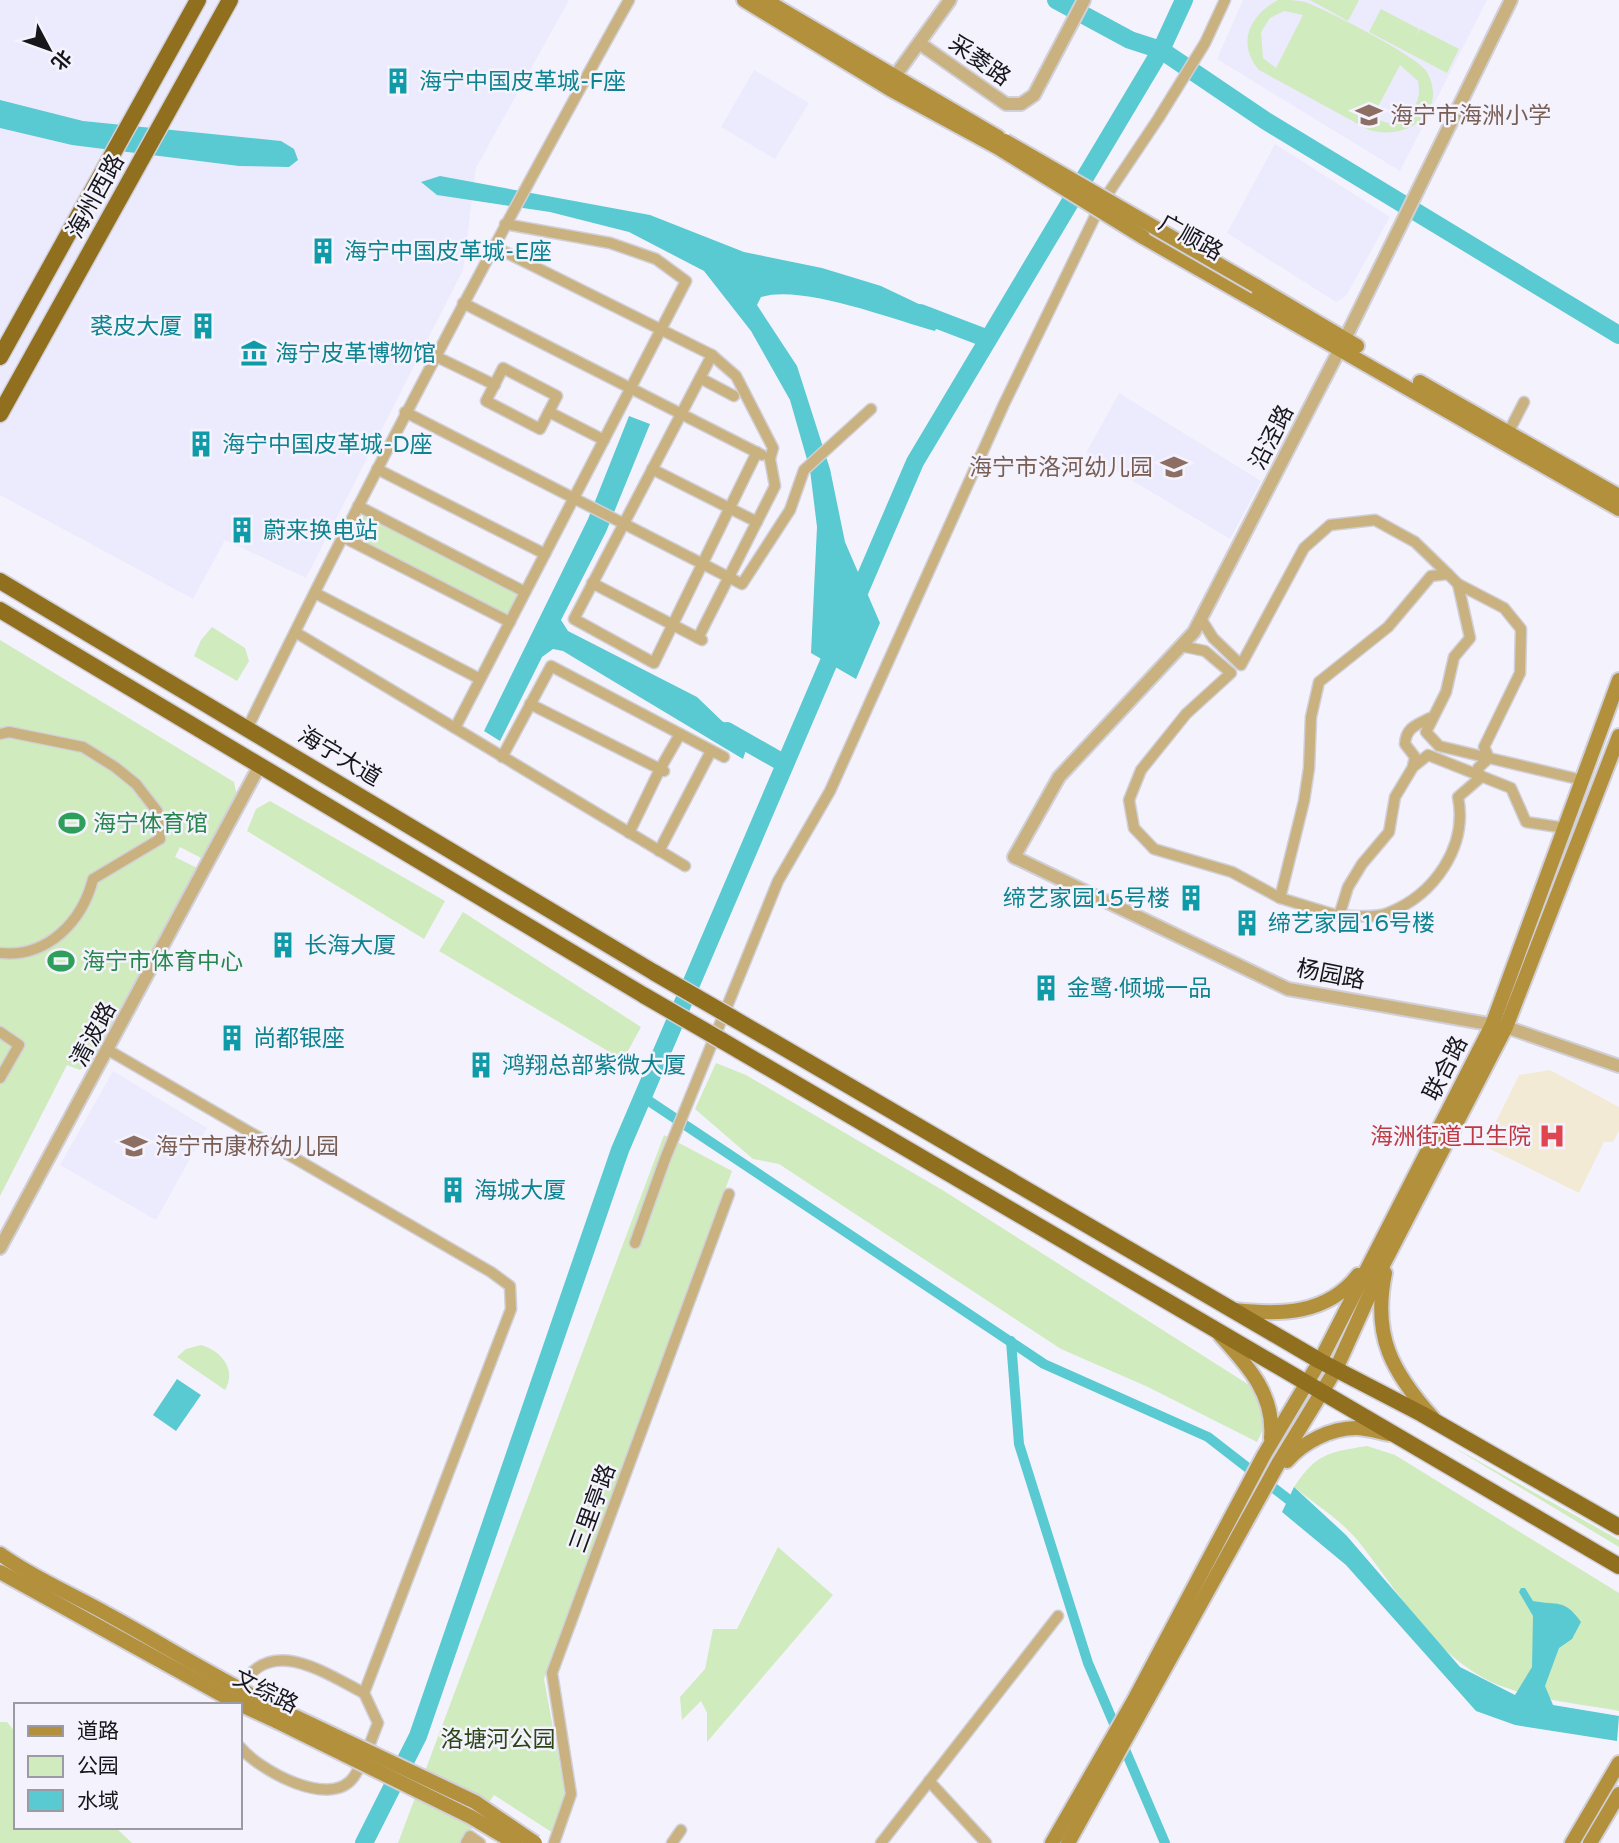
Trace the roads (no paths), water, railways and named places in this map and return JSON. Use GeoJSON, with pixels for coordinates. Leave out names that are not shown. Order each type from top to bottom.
{"type":"FeatureCollection","features":[{"type":"Feature","properties":{"kind":"highway","name":"海州西路"},"geometry":{"type":"LineString","coordinates":[[0,357],[131,116],[198,0]]}},
{"type":"Feature","properties":{"kind":"highway","name":"海州西路"},"geometry":{"type":"LineString","coordinates":[[0,414],[230,0]]}},
{"type":"Feature","properties":{"kind":"highway"},"geometry":{"type":"LineString","coordinates":[[0,570],[7,585]]}},
{"type":"Feature","properties":{"kind":"highway","name":"海宁大道"},"geometry":{"type":"LineString","coordinates":[[7,585],[655,973],[1320,1361],[1619,1527]]}},
{"type":"Feature","properties":{"kind":"highway"},"geometry":{"type":"LineString","coordinates":[[0,610],[645,996],[1619,1566]]}},
{"type":"Feature","properties":{"kind":"main road","name":"广顺路"},"geometry":{"type":"LineString","coordinates":[[744,0],[890,89],[1001,144],[1256,286],[1342,343],[1619,509]]}},
{"type":"Feature","properties":{"kind":"main road","name":"广顺路"},"geometry":{"type":"LineString","coordinates":[[765,0],[895,76],[1143,237],[1508,433],[1619,496]]}},
{"type":"Feature","properties":{"kind":"main road","name":"联合路"},"geometry":{"type":"LineString","coordinates":[[1499,1026],[1565,828],[1619,680]]}},
{"type":"Feature","properties":{"kind":"main road"},"geometry":{"type":"LineString","coordinates":[[1134,1713],[1245,1491],[1383,1253],[1499,1026],[1619,736]]}},
{"type":"Feature","properties":{"kind":"main road"},"geometry":{"type":"LineString","coordinates":[[1234,1310],[1281,1314],[1308,1309],[1336,1297],[1383,1253]]}},
{"type":"Feature","properties":{"kind":"main road"},"geometry":{"type":"LineString","coordinates":[[1052,1843],[1109,1757],[1336,1369],[1383,1253]]}},
{"type":"Feature","properties":{"kind":"main road"},"geometry":{"type":"LineString","coordinates":[[1383,1253],[1379,1317],[1385,1344],[1396,1373],[1438,1425]]}},
{"type":"Feature","properties":{"kind":"main road"},"geometry":{"type":"LineString","coordinates":[[1217,1331],[1255,1374],[1273,1418],[1268,1449]]}},
{"type":"Feature","properties":{"kind":"main road"},"geometry":{"type":"LineString","coordinates":[[1280,1466],[1296,1451],[1321,1436],[1356,1428],[1394,1435]]}},
{"type":"Feature","properties":{"kind":"main road"},"geometry":{"type":"LineString","coordinates":[[0,1554],[18,1567],[110,1615],[236,1699],[475,1802],[535,1843]]}},
{"type":"Feature","properties":{"kind":"main road","name":"文综路"},"geometry":{"type":"LineString","coordinates":[[0,1572],[236,1699]]}},
{"type":"Feature","properties":{"kind":"main road","name":"文综路"},"geometry":{"type":"LineString","coordinates":[[279,1716],[515,1843]]}},
{"type":"Feature","properties":{"kind":"main road"},"geometry":{"type":"LineString","coordinates":[[1068,1843],[1109,1757]]}},
{"type":"Feature","properties":{"kind":"main road"},"geometry":{"type":"LineString","coordinates":[[1572,1843],[1619,1763]]}},
{"type":"Feature","properties":{"kind":"main road"},"geometry":{"type":"LineString","coordinates":[[1590,1843],[1619,1794]]}},
{"type":"Feature","properties":{"kind":"street"},"geometry":{"type":"LineString","coordinates":[[248,727],[405,412],[506,221],[629,0]]}},
{"type":"Feature","properties":{"kind":"street"},"geometry":{"type":"LineString","coordinates":[[895,76],[950,0]]}},
{"type":"Feature","properties":{"kind":"street","name":"采菱路"},"geometry":{"type":"LineString","coordinates":[[919,43],[1006,104],[1021,104],[1034,95],[1084,0]]}},
{"type":"Feature","properties":{"kind":"street"},"geometry":{"type":"LineString","coordinates":[[635,1243],[672,1140],[778,881],[830,791],[1010,392],[1101,204],[1171,99],[1205,43],[1225,0]]}},
{"type":"Feature","properties":{"kind":"street","name":"沿泾路"},"geometry":{"type":"LineString","coordinates":[[1014,857],[1059,777],[1181,646],[1201,619],[1342,343],[1511,0]]}},
{"type":"Feature","properties":{"kind":"street"},"geometry":{"type":"LineString","coordinates":[[455,728],[545,554],[578,500],[604,440],[686,281],[656,259],[610,243],[506,221]]}},
{"type":"Feature","properties":{"kind":"street"},"geometry":{"type":"LineString","coordinates":[[493,246],[712,355],[736,376],[773,448],[770,459],[775,486],[700,639],[592,583]]}},
{"type":"Feature","properties":{"kind":"street"},"geometry":{"type":"LineString","coordinates":[[463,303],[770,459]]}},
{"type":"Feature","properties":{"kind":"street"},"geometry":{"type":"LineString","coordinates":[[712,355],[574,619],[654,663],[757,452]]}},
{"type":"Feature","properties":{"kind":"street"},"geometry":{"type":"LineString","coordinates":[[435,356],[495,385]]}},
{"type":"Feature","properties":{"kind":"street"},"geometry":{"type":"LineString","coordinates":[[503,368],[557,396],[540,429],[486,401],[495,385],[503,368]]}},
{"type":"Feature","properties":{"kind":"street"},"geometry":{"type":"LineString","coordinates":[[700,378],[734,396]]}},
{"type":"Feature","properties":{"kind":"street"},"geometry":{"type":"LineString","coordinates":[[1508,433],[1524,401]]}},
{"type":"Feature","properties":{"kind":"street"},"geometry":{"type":"LineString","coordinates":[[405,412],[742,584],[790,510],[804,470],[871,409]]}},
{"type":"Feature","properties":{"kind":"street"},"geometry":{"type":"LineString","coordinates":[[549,412],[604,440]]}},
{"type":"Feature","properties":{"kind":"street"},"geometry":{"type":"LineString","coordinates":[[377,469],[545,554]]}},
{"type":"Feature","properties":{"kind":"street"},"geometry":{"type":"LineString","coordinates":[[652,469],[757,522]]}},
{"type":"Feature","properties":{"kind":"street"},"geometry":{"type":"LineString","coordinates":[[358,506],[525,592]]}},
{"type":"Feature","properties":{"kind":"street"},"geometry":{"type":"LineString","coordinates":[[1201,619],[1213,638],[1241,665],[1304,548],[1330,525],[1375,520],[1415,542],[1458,584],[1504,608],[1521,629],[1520,673],[1484,747],[1489,758]]}},
{"type":"Feature","properties":{"kind":"street"},"geometry":{"type":"LineString","coordinates":[[343,537],[510,622]]}},
{"type":"Feature","properties":{"kind":"street"},"geometry":{"type":"LineString","coordinates":[[1280,898],[1310,768],[1311,717],[1319,682],[1388,627],[1431,576],[1447,574]]}},
{"type":"Feature","properties":{"kind":"street"},"geometry":{"type":"LineString","coordinates":[[1458,584],[1470,638],[1454,657],[1446,692],[1430,718],[1426,732],[1439,746],[1582,780]]}},
{"type":"Feature","properties":{"kind":"street"},"geometry":{"type":"LineString","coordinates":[[315,593],[480,679]]}},
{"type":"Feature","properties":{"kind":"street"},"geometry":{"type":"LineString","coordinates":[[295,632],[685,866]]}},
{"type":"Feature","properties":{"kind":"street"},"geometry":{"type":"LineString","coordinates":[[1181,646],[1205,651],[1231,673],[1186,714],[1141,770],[1129,800],[1134,828],[1154,849],[1232,872],[1280,898],[1339,916],[1385,915],[1424,895],[1447,865],[1462,817],[1458,797],[1480,778]]}},
{"type":"Feature","properties":{"kind":"street"},"geometry":{"type":"LineString","coordinates":[[502,757],[551,666],[724,757]]}},
{"type":"Feature","properties":{"kind":"street"},"geometry":{"type":"LineString","coordinates":[[530,704],[662,770]]}},
{"type":"Feature","properties":{"kind":"street"},"geometry":{"type":"LineString","coordinates":[[1413,767],[1415,757],[1405,744],[1406,734],[1415,724],[1430,718]]}},
{"type":"Feature","properties":{"kind":"street"},"geometry":{"type":"LineString","coordinates":[[0,734],[9,732],[83,747],[115,766],[136,785],[157,811],[160,839],[93,879],[87,902],[69,926],[40,948],[15,955],[0,953]]}},
{"type":"Feature","properties":{"kind":"street"},"geometry":{"type":"LineString","coordinates":[[629,833],[680,734]]}},
{"type":"Feature","properties":{"kind":"street"},"geometry":{"type":"LineString","coordinates":[[659,851],[711,751]]}},
{"type":"Feature","properties":{"kind":"street"},"geometry":{"type":"LineString","coordinates":[[1339,916],[1348,887],[1362,864],[1389,832],[1395,796],[1413,767],[1428,755],[1480,778],[1511,788],[1526,822],[1565,828]]}},
{"type":"Feature","properties":{"kind":"street"},"geometry":{"type":"LineString","coordinates":[[1480,778],[1478,768],[1489,758]]}},
{"type":"Feature","properties":{"kind":"street","name":"清波路"},"geometry":{"type":"LineString","coordinates":[[0,1248],[260,765]]}},
{"type":"Feature","properties":{"kind":"street","name":"杨园路"},"geometry":{"type":"LineString","coordinates":[[1014,857],[1288,989],[1499,1026],[1619,1066]]}},
{"type":"Feature","properties":{"kind":"street"},"geometry":{"type":"LineString","coordinates":[[0,1032],[19,1045],[0,1077]]}},
{"type":"Feature","properties":{"kind":"street"},"geometry":{"type":"LineString","coordinates":[[108,1050],[491,1272],[510,1286],[511,1309],[364,1693]]}},
{"type":"Feature","properties":{"kind":"street","name":"三里亭路"},"geometry":{"type":"LineString","coordinates":[[554,1843],[571,1794],[552,1673],[729,1194]]}},
{"type":"Feature","properties":{"kind":"street"},"geometry":{"type":"LineString","coordinates":[[881,1843],[1058,1616]]}},
{"type":"Feature","properties":{"kind":"street"},"geometry":{"type":"LineString","coordinates":[[236,1699],[256,1669],[274,1659],[294,1660],[316,1667],[364,1693],[378,1723],[354,1777],[340,1789],[318,1790],[293,1782],[260,1766],[242,1749]]}},
{"type":"Feature","properties":{"kind":"street"},"geometry":{"type":"LineString","coordinates":[[929,1781],[986,1843]]}},
{"type":"Feature","properties":{"kind":"street"},"geometry":{"type":"LineString","coordinates":[[671,1843],[681,1830]]}},
{"type":"Feature","properties":{"kind":"street"},"geometry":{"type":"LineString","coordinates":[[466,1843],[470,1836],[480,1843]]}},
{"type":"Feature","properties":{"kind":"water"},"geometry":{"type":"Polygon","coordinates":[[[0,100],[83,121],[281,141],[294,149],[298,160],[289,167],[239,166],[72,145],[0,128],[0,100]]]}},
{"type":"Feature","properties":{"kind":"water"},"geometry":{"type":"Polygon","coordinates":[[[440,176],[650,215],[744,252],[822,268],[881,286],[942,315],[935,331],[847,305],[799,295],[778,294],[761,297],[757,305],[797,366],[830,469],[845,542],[880,623],[856,679],[811,653],[817,527],[810,470],[790,400],[751,331],[704,271],[629,232],[550,212],[437,195],[421,182],[440,176]]]}},
{"type":"Feature","properties":{"kind":"water"},"geometry":{"type":"Polygon","coordinates":[[[629,416],[650,424],[606,532],[561,620],[568,631],[697,697],[722,721],[750,738],[743,759],[563,651],[553,649],[542,657],[500,741],[484,731],[588,519],[629,416]]]}},
{"type":"Feature","properties":{"kind":"water"},"geometry":{"type":"Polygon","coordinates":[[[177,1379],[201,1395],[176,1431],[153,1415],[177,1379]]]}},
{"type":"Feature","properties":{"kind":"water"},"geometry":{"type":"Polygon","coordinates":[[[1294,1487],[1346,1535],[1460,1667],[1515,1695],[1532,1667],[1533,1616],[1519,1592],[1521,1588],[1525,1588],[1533,1601],[1560,1604],[1570,1609],[1581,1622],[1572,1639],[1559,1648],[1545,1686],[1553,1705],[1619,1716],[1617,1741],[1515,1725],[1476,1711],[1346,1565],[1282,1512],[1294,1487]]]}},
{"type":"Feature","properties":{"kind":"waterway"},"geometry":{"type":"LineString","coordinates":[[1056,0],[1130,40],[1161,50],[1266,121],[1619,335]]}},
{"type":"Feature","properties":{"kind":"waterway"},"geometry":{"type":"LineString","coordinates":[[854,604],[915,462],[1161,50],[1184,0]]}},
{"type":"Feature","properties":{"kind":"waterway"},"geometry":{"type":"LineString","coordinates":[[920,313],[988,339]]}},
{"type":"Feature","properties":{"kind":"waterway"},"geometry":{"type":"LineString","coordinates":[[364,1843],[418,1736],[620,1150],[837,643]]}},
{"type":"Feature","properties":{"kind":"waterway"},"geometry":{"type":"LineString","coordinates":[[727,731],[785,764]]}},
{"type":"Feature","properties":{"kind":"waterway"},"geometry":{"type":"LineString","coordinates":[[643,1097],[1044,1364],[1208,1437],[1297,1506]]}},
{"type":"Feature","properties":{"kind":"waterway"},"geometry":{"type":"LineString","coordinates":[[1011,1341],[1019,1444],[1088,1663],[1165,1843]]}},
{"type":"Feature","properties":{"kind":"place","name":"海宁中国皮革城-F座"},"geometry":{"type":"Point","coordinates":[398,81]}},
{"type":"Feature","properties":{"kind":"place","name":"海宁市海洲小学"},"geometry":{"type":"Point","coordinates":[1369,115]}},
{"type":"Feature","properties":{"kind":"place","name":"海宁中国皮革城-E座"},"geometry":{"type":"Point","coordinates":[323,251]}},
{"type":"Feature","properties":{"kind":"place","name":"裘皮大厦"},"geometry":{"type":"Point","coordinates":[203,326]}},
{"type":"Feature","properties":{"kind":"place","name":"海宁皮革博物馆"},"geometry":{"type":"Point","coordinates":[254,353]}},
{"type":"Feature","properties":{"kind":"place","name":"海宁中国皮革城-D座"},"geometry":{"type":"Point","coordinates":[201,444]}},
{"type":"Feature","properties":{"kind":"place","name":"海宁市洛河幼儿园"},"geometry":{"type":"Point","coordinates":[1174,467]}},
{"type":"Feature","properties":{"kind":"place","name":"蔚来换电站"},"geometry":{"type":"Point","coordinates":[242,530]}},
{"type":"Feature","properties":{"kind":"place","name":"海宁体育馆"},"geometry":{"type":"Point","coordinates":[72,823]}},
{"type":"Feature","properties":{"kind":"place","name":"缔艺家园15号楼"},"geometry":{"type":"Point","coordinates":[1191,898]}},
{"type":"Feature","properties":{"kind":"place","name":"缔艺家园16号楼"},"geometry":{"type":"Point","coordinates":[1247,923]}},
{"type":"Feature","properties":{"kind":"place","name":"长海大厦"},"geometry":{"type":"Point","coordinates":[283,945]}},
{"type":"Feature","properties":{"kind":"place","name":"海宁市体育中心"},"geometry":{"type":"Point","coordinates":[61,961]}},
{"type":"Feature","properties":{"kind":"place","name":"金鹭·倾城一品"},"geometry":{"type":"Point","coordinates":[1046,988]}},
{"type":"Feature","properties":{"kind":"place","name":"尚都银座"},"geometry":{"type":"Point","coordinates":[232,1038]}},
{"type":"Feature","properties":{"kind":"place","name":"鸿翔总部紫微大厦"},"geometry":{"type":"Point","coordinates":[481,1065]}},
{"type":"Feature","properties":{"kind":"place","name":"海洲街道卫生院"},"geometry":{"type":"Point","coordinates":[1552,1136]}},
{"type":"Feature","properties":{"kind":"place","name":"海宁市康桥幼儿园"},"geometry":{"type":"Point","coordinates":[134,1146]}},
{"type":"Feature","properties":{"kind":"place","name":"海城大厦"},"geometry":{"type":"Point","coordinates":[453,1190]}},
{"type":"Feature","properties":{"kind":"park label","name":"洛塘河公园"},"geometry":{"type":"Point","coordinates":[498,1739]}}]}
